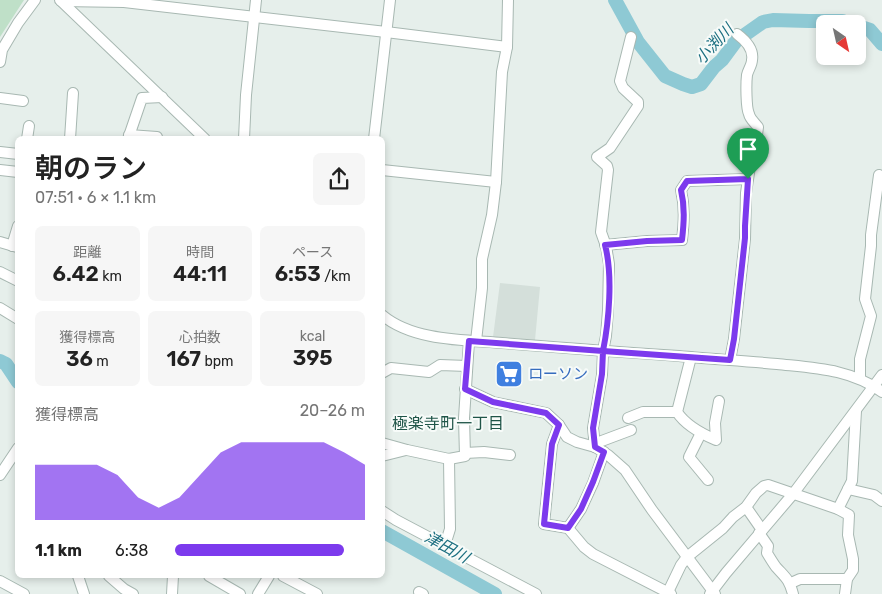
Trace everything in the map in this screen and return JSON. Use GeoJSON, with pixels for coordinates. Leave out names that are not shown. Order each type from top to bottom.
{"type":"FeatureCollection","features":[{"type":"Feature","properties":{"kind":"street"},"geometry":{"type":"LineString","coordinates":[[0,62],[2,50],[36,0]]}},
{"type":"Feature","properties":{"kind":"street"},"geometry":{"type":"LineString","coordinates":[[60,0],[124,1],[507,47]]}},
{"type":"Feature","properties":{"kind":"street"},"geometry":{"type":"LineString","coordinates":[[60,0],[202,136]]}},
{"type":"Feature","properties":{"kind":"street"},"geometry":{"type":"LineString","coordinates":[[244,136],[246,95],[256,0]]}},
{"type":"Feature","properties":{"kind":"street"},"geometry":{"type":"LineString","coordinates":[[374,136],[390,0]]}},
{"type":"Feature","properties":{"kind":"street"},"geometry":{"type":"LineString","coordinates":[[385,444],[449,459],[465,456],[464,418],[467,366],[482,288],[482,259],[492,215],[496,182],[502,72],[507,47],[508,0]]}},
{"type":"Feature","properties":{"kind":"street"},"geometry":{"type":"LineString","coordinates":[[730,360],[745,238],[748,179],[758,127],[748,115],[747,77],[752,54],[745,40],[737,34]]}},
{"type":"Feature","properties":{"kind":"street"},"geometry":{"type":"LineString","coordinates":[[599,450],[593,428],[602,374],[608,310],[608,264],[601,232],[608,170],[607,166],[597,157],[610,148],[638,106],[638,102],[623,88],[620,82],[631,37]]}},
{"type":"Feature","properties":{"kind":"street"},"geometry":{"type":"LineString","coordinates":[[70,136],[73,93]]}},
{"type":"Feature","properties":{"kind":"street"},"geometry":{"type":"LineString","coordinates":[[128,136],[142,98],[162,97]]}},
{"type":"Feature","properties":{"kind":"street"},"geometry":{"type":"LineString","coordinates":[[0,98],[24,101]]}},
{"type":"Feature","properties":{"kind":"street"},"geometry":{"type":"LineString","coordinates":[[27,136],[29,126]]}},
{"type":"Feature","properties":{"kind":"street"},"geometry":{"type":"LineString","coordinates":[[0,152],[15,154]]}},
{"type":"Feature","properties":{"kind":"street"},"geometry":{"type":"LineString","coordinates":[[0,170],[15,172]]}},
{"type":"Feature","properties":{"kind":"street"},"geometry":{"type":"LineString","coordinates":[[385,170],[496,182]]}},
{"type":"Feature","properties":{"kind":"street"},"geometry":{"type":"LineString","coordinates":[[860,379],[860,358],[871,316],[865,299],[879,175]]}},
{"type":"Feature","properties":{"kind":"street"},"geometry":{"type":"LineString","coordinates":[[605,245],[682,240],[684,202],[681,190],[687,181],[748,179]]}},
{"type":"Feature","properties":{"kind":"street"},"geometry":{"type":"LineString","coordinates":[[0,242],[15,246]]}},
{"type":"Feature","properties":{"kind":"street"},"geometry":{"type":"LineString","coordinates":[[0,272],[15,280]]}},
{"type":"Feature","properties":{"kind":"street"},"geometry":{"type":"LineString","coordinates":[[0,308],[15,317]]}},
{"type":"Feature","properties":{"kind":"street"},"geometry":{"type":"LineString","coordinates":[[385,318],[406,329],[427,336],[820,368],[860,379],[878,389]]}},
{"type":"Feature","properties":{"kind":"street"},"geometry":{"type":"LineString","coordinates":[[691,357],[677,412],[681,418],[702,434],[716,440],[715,423],[719,401]]}},
{"type":"Feature","properties":{"kind":"street"},"geometry":{"type":"LineString","coordinates":[[385,371],[391,368],[429,372],[440,365],[467,366]]}},
{"type":"Feature","properties":{"kind":"street"},"geometry":{"type":"LineString","coordinates":[[465,389],[493,402],[546,413],[559,425],[567,437],[608,455],[625,470],[712,593],[792,494],[856,410],[878,389],[882,375]]}},
{"type":"Feature","properties":{"kind":"street"},"geometry":{"type":"LineString","coordinates":[[628,418],[643,410],[677,412]]}},
{"type":"Feature","properties":{"kind":"street"},"geometry":{"type":"LineString","coordinates":[[838,509],[852,480],[856,410]]}},
{"type":"Feature","properties":{"kind":"street"},"geometry":{"type":"LineString","coordinates":[[559,425],[552,444],[544,524],[568,528],[584,547],[593,554],[669,593],[681,565],[687,558],[746,507],[756,493],[768,485],[838,509],[850,515],[848,535],[853,558],[853,570],[848,579],[845,594]]}},
{"type":"Feature","properties":{"kind":"street"},"geometry":{"type":"LineString","coordinates":[[568,528],[581,509],[593,482],[599,442],[631,430]]}},
{"type":"Feature","properties":{"kind":"street"},"geometry":{"type":"LineString","coordinates":[[702,434],[689,457],[696,470],[708,480]]}},
{"type":"Feature","properties":{"kind":"street"},"geometry":{"type":"LineString","coordinates":[[385,455],[407,450]]}},
{"type":"Feature","properties":{"kind":"street"},"geometry":{"type":"LineString","coordinates":[[0,475],[15,452]]}},
{"type":"Feature","properties":{"kind":"street"},"geometry":{"type":"LineString","coordinates":[[465,453],[484,452],[510,455]]}},
{"type":"Feature","properties":{"kind":"street"},"geometry":{"type":"LineString","coordinates":[[445,545],[450,529],[449,459]]}},
{"type":"Feature","properties":{"kind":"street"},"geometry":{"type":"LineString","coordinates":[[848,489],[874,494],[882,501]]}},
{"type":"Feature","properties":{"kind":"street"},"geometry":{"type":"LineString","coordinates":[[746,507],[768,546],[767,553],[776,568],[791,583],[793,594]]}},
{"type":"Feature","properties":{"kind":"street"},"geometry":{"type":"LineString","coordinates":[[385,512],[396,520],[536,594]]}},
{"type":"Feature","properties":{"kind":"street"},"geometry":{"type":"LineString","coordinates":[[79,578],[84,594]]}},
{"type":"Feature","properties":{"kind":"street"},"geometry":{"type":"LineString","coordinates":[[111,578],[126,592]]}},
{"type":"Feature","properties":{"kind":"street"},"geometry":{"type":"LineString","coordinates":[[172,594],[173,578]]}},
{"type":"Feature","properties":{"kind":"street"},"geometry":{"type":"LineString","coordinates":[[212,578],[240,594]]}},
{"type":"Feature","properties":{"kind":"street"},"geometry":{"type":"LineString","coordinates":[[258,594],[268,578]]}},
{"type":"Feature","properties":{"kind":"street"},"geometry":{"type":"LineString","coordinates":[[287,578],[317,594]]}},
{"type":"Feature","properties":{"kind":"street"},"geometry":{"type":"LineString","coordinates":[[791,583],[800,579],[848,579]]}},
{"type":"Feature","properties":{"kind":"street"},"geometry":{"type":"LineString","coordinates":[[0,581],[24,594]]}},
{"type":"Feature","properties":{"kind":"shaded area"},"geometry":{"type":"Polygon","coordinates":[[[500,283],[540,287],[535,340],[493,337],[500,283]]]}},
{"type":"Feature","properties":{"kind":"green space"},"geometry":{"type":"Polygon","coordinates":[[[0,0],[24,0],[0,37],[0,0]]]}},
{"type":"Feature","properties":{"kind":"building","name":"ローソン"},"geometry":{"type":"Polygon","coordinates":[[[498,367],[522,368],[521,382],[497,381],[498,367]]]}},
{"type":"Feature","properties":{"kind":"waterway","name":"小渕川"},"geometry":{"type":"LineString","coordinates":[[615,0],[638,42],[665,76],[692,87],[701,84],[736,41],[763,22],[773,20],[816,21]]}},
{"type":"Feature","properties":{"kind":"waterway","name":"小渕川"},"geometry":{"type":"LineString","coordinates":[[866,29],[870,30],[882,44]]}},
{"type":"Feature","properties":{"kind":"waterway","name":"津田川"},"geometry":{"type":"LineString","coordinates":[[0,361],[6,364],[15,378]]}},
{"type":"Feature","properties":{"kind":"waterway","name":"津田川"},"geometry":{"type":"LineString","coordinates":[[385,533],[495,594]]}},
{"type":"Feature","properties":{"kind":"place","name":"ローソン"},"geometry":{"type":"Point","coordinates":[509,374]}},
{"type":"Feature","properties":{"kind":"district","name":"極楽寺町一丁目"},"geometry":{"type":"Point","coordinates":[448,423]}},
{"type":"Feature","properties":{"kind":"route"},"geometry":{"type":"LineString","coordinates":[[748,179],[687,181],[681,190],[684,202],[682,240],[605,245],[609,276],[606,336],[603,351],[469,341],[465,389],[493,402],[546,413],[559,425],[552,444],[544,524],[568,528],[581,509],[604,452],[595,447],[593,428],[602,374],[603,351],[730,360],[745,238],[748,179]]}}]}
